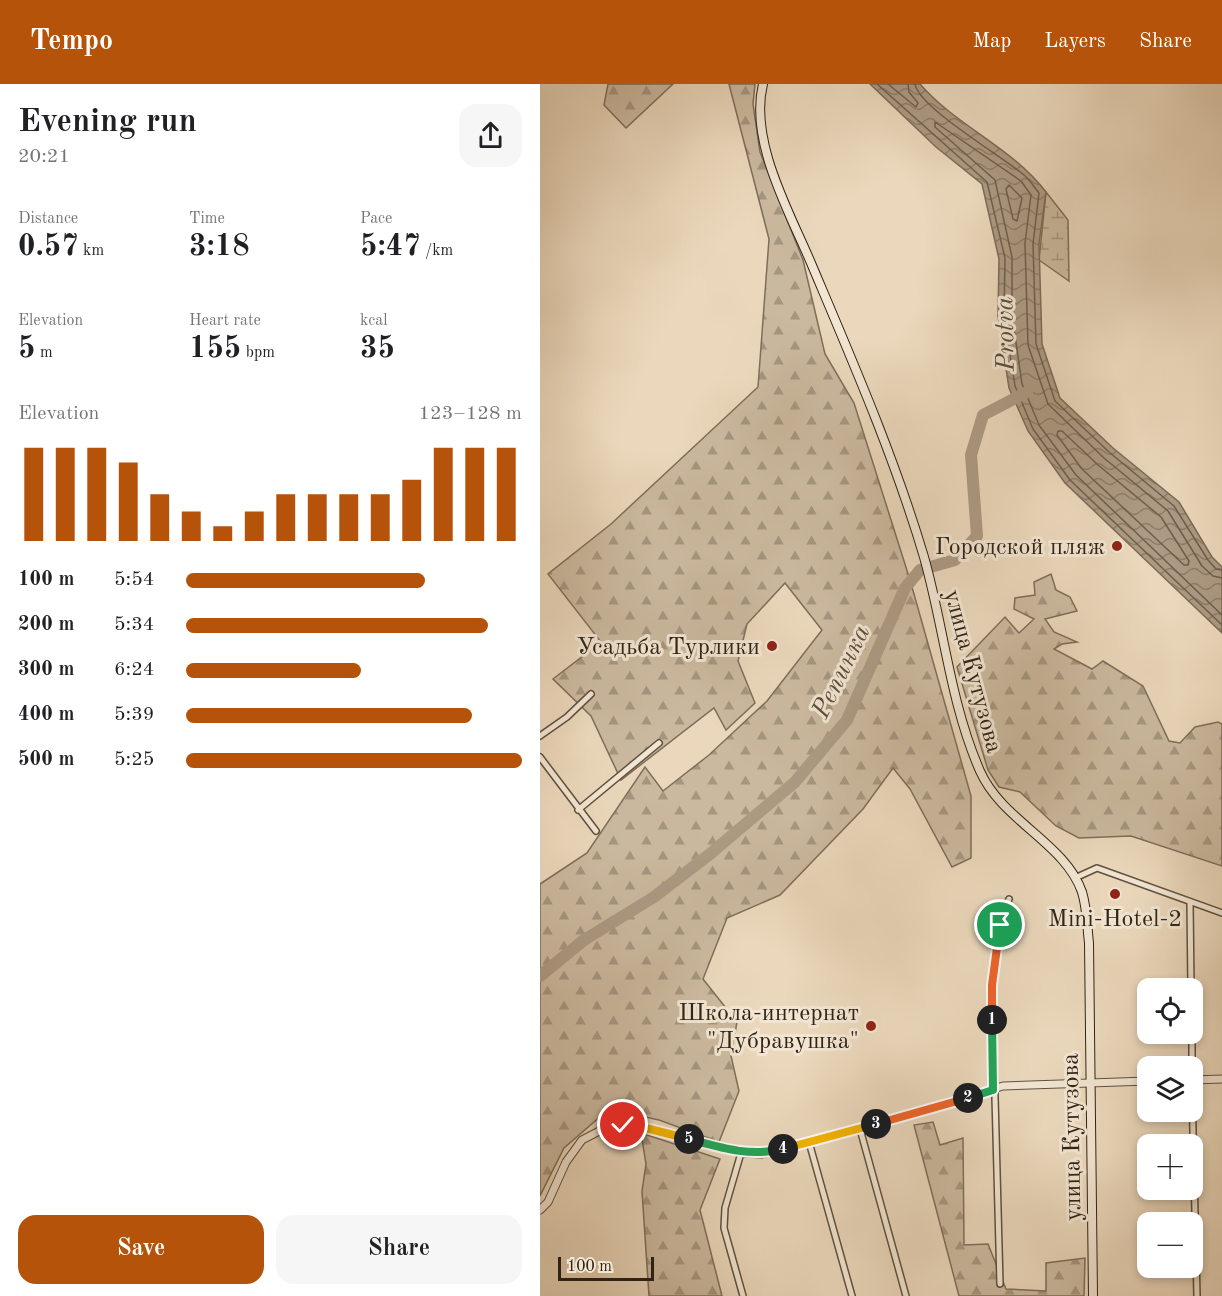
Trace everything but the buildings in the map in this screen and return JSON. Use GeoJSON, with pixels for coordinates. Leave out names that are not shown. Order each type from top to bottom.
{"type":"FeatureCollection","features":[{"type":"Feature","properties":{"kind":"main road","name":"улица Кутузова"},"geometry":{"type":"LineString","coordinates":[[763,84],[758,103],[770,167],[886,441],[924,556],[953,688],[980,771],[994,795],[1019,823],[1059,857],[1075,878],[1085,907],[1089,943],[1093,1296]]}},
{"type":"Feature","properties":{"kind":"street"},"geometry":{"type":"LineString","coordinates":[[540,736],[567,717],[591,694]]}},
{"type":"Feature","properties":{"kind":"street"},"geometry":{"type":"LineString","coordinates":[[578,810],[613,784],[660,743]]}},
{"type":"Feature","properties":{"kind":"street"},"geometry":{"type":"LineString","coordinates":[[540,757],[596,831]]}},
{"type":"Feature","properties":{"kind":"street"},"geometry":{"type":"LineString","coordinates":[[1075,878],[1097,868],[1222,914]]}},
{"type":"Feature","properties":{"kind":"street"},"geometry":{"type":"LineString","coordinates":[[1000,1284],[993,1090],[992,985],[1000,925],[1009,899]]}},
{"type":"Feature","properties":{"kind":"street"},"geometry":{"type":"LineString","coordinates":[[1190,902],[1191,978]]}},
{"type":"Feature","properties":{"kind":"street"},"geometry":{"type":"LineString","coordinates":[[1203,1080],[1222,1079]]}},
{"type":"Feature","properties":{"kind":"street"},"geometry":{"type":"LineString","coordinates":[[540,1210],[548,1202],[566,1162],[582,1140],[607,1127],[642,1127],[741,1153],[762,1154],[1017,1085],[1137,1081]]}},
{"type":"Feature","properties":{"kind":"street"},"geometry":{"type":"LineString","coordinates":[[1193,1122],[1197,1296]]}},
{"type":"Feature","properties":{"kind":"street"},"geometry":{"type":"LineString","coordinates":[[860,1129],[906,1296]]}},
{"type":"Feature","properties":{"kind":"street"},"geometry":{"type":"LineString","coordinates":[[810,1142],[852,1296]]}},
{"type":"Feature","properties":{"kind":"street"},"geometry":{"type":"LineString","coordinates":[[741,1153],[725,1208],[724,1228],[743,1296]]}},
{"type":"Feature","properties":{"kind":"green space"},"geometry":{"type":"Polygon","coordinates":[[[608,84],[673,84],[626,128],[604,105],[608,84]]]}},
{"type":"Feature","properties":{"kind":"green space"},"geometry":{"type":"Polygon","coordinates":[[[729,84],[755,84],[753,104],[760,152],[803,260],[825,354],[854,403],[910,580],[971,796],[971,858],[952,867],[910,789],[893,768],[863,809],[780,895],[727,918],[703,979],[737,1022],[731,1056],[739,1091],[719,1142],[659,1120],[609,1109],[564,1148],[540,1196],[540,884],[587,853],[645,767],[663,791],[709,755],[767,701],[822,630],[785,583],[747,624],[738,661],[755,703],[726,730],[714,708],[621,780],[591,716],[553,679],[601,642],[548,574],[611,524],[758,387],[769,239],[729,84]]]}},
{"type":"Feature","properties":{"kind":"green space"},"geometry":{"type":"Polygon","coordinates":[[[1046,192],[1068,220],[1069,281],[1039,260],[1046,192]]]}},
{"type":"Feature","properties":{"kind":"green space"},"geometry":{"type":"Polygon","coordinates":[[[1051,574],[1056,590],[1070,597],[1077,611],[1045,619],[1054,632],[1077,642],[1062,644],[1054,649],[1092,669],[1103,661],[1143,686],[1169,741],[1180,743],[1195,727],[1218,722],[1222,724],[1222,866],[1131,836],[1079,838],[1056,826],[1020,792],[999,787],[988,770],[957,667],[1005,617],[1019,633],[1034,619],[1014,609],[1015,598],[1035,595],[1034,582],[1051,574]]]}},
{"type":"Feature","properties":{"kind":"green space"},"geometry":{"type":"Polygon","coordinates":[[[933,1122],[940,1145],[963,1138],[964,1245],[988,1244],[1006,1289],[1046,1291],[1046,1263],[1085,1258],[1084,1296],[959,1296],[914,1125],[933,1122]]]}},
{"type":"Feature","properties":{"kind":"green space"},"geometry":{"type":"Polygon","coordinates":[[[641,1133],[720,1159],[700,1210],[722,1296],[649,1296],[642,1191],[646,1164],[641,1133]]]}},
{"type":"Feature","properties":{"kind":"water","name":"Protva"},"geometry":{"type":"Polygon","coordinates":[[[870,84],[920,84],[950,112],[1017,162],[1046,192],[1039,244],[1042,344],[1060,398],[1113,448],[1179,502],[1212,557],[1222,567],[1222,633],[1065,483],[1028,431],[1009,388],[998,316],[999,259],[982,184],[936,147],[870,84]]]}},
{"type":"Feature","properties":{"kind":"waterway","name":"Репинка"},"geometry":{"type":"LineString","coordinates":[[540,976],[584,940],[654,897],[710,854],[795,782],[847,720],[905,588],[920,570],[955,560],[977,536],[971,455],[983,415],[1027,392]]}},
{"type":"Feature","properties":{"kind":"place","name":"Городской пляж"},"geometry":{"type":"Point","coordinates":[1117,546]}},
{"type":"Feature","properties":{"kind":"place","name":"Усадьба Турлики"},"geometry":{"type":"Point","coordinates":[772,646]}},
{"type":"Feature","properties":{"kind":"place","name":"Mini-Hotel-2"},"geometry":{"type":"Point","coordinates":[1115,894]}},
{"type":"Feature","properties":{"kind":"place","name":"Школа-интернат \"Дубравушка\""},"geometry":{"type":"Point","coordinates":[871,1026]}},
{"type":"Feature","properties":{"kind":"route"},"geometry":{"type":"LineString","coordinates":[[623,1125],[662,1131],[741,1153],[762,1154],[864,1128],[993,1090],[992,985],[1000,925]]}}]}
